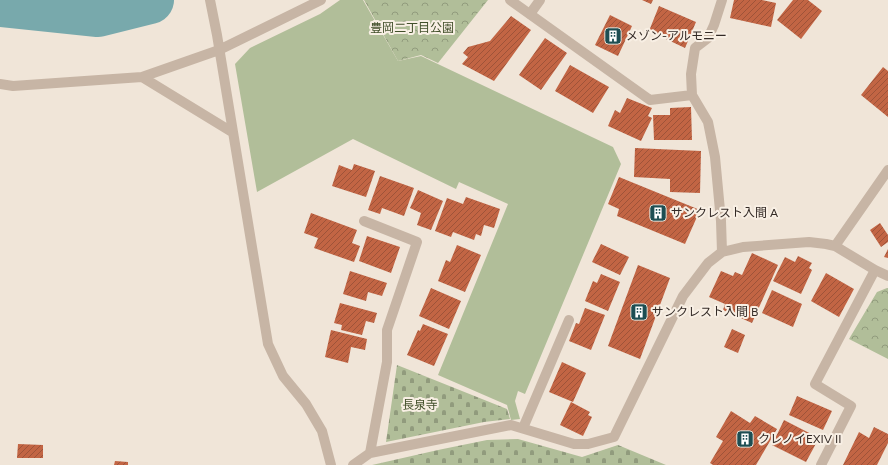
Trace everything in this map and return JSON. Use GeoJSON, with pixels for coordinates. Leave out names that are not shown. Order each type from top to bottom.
{"type":"FeatureCollection","features":[{"type":"Feature","properties":{"kind":"street"},"geometry":{"type":"LineString","coordinates":[[210,0],[268,344],[283,376],[306,404],[322,432],[331,465]]}},
{"type":"Feature","properties":{"kind":"street"},"geometry":{"type":"LineString","coordinates":[[0,84],[13,86],[142,77],[219,50],[321,0]]}},
{"type":"Feature","properties":{"kind":"street"},"geometry":{"type":"LineString","coordinates":[[510,0],[650,100],[692,95]]}},
{"type":"Feature","properties":{"kind":"street"},"geometry":{"type":"LineString","coordinates":[[530,14],[540,0]]}},
{"type":"Feature","properties":{"kind":"street"},"geometry":{"type":"LineString","coordinates":[[722,0],[708,38],[695,48],[691,74],[692,95],[708,122],[715,157],[721,221],[722,252]]}},
{"type":"Feature","properties":{"kind":"street"},"geometry":{"type":"LineString","coordinates":[[142,77],[232,132]]}},
{"type":"Feature","properties":{"kind":"street"},"geometry":{"type":"LineString","coordinates":[[835,246],[888,170]]}},
{"type":"Feature","properties":{"kind":"street"},"geometry":{"type":"LineString","coordinates":[[364,221],[417,242],[387,330],[387,362],[370,453]]}},
{"type":"Feature","properties":{"kind":"street"},"geometry":{"type":"LineString","coordinates":[[353,465],[370,453],[510,425],[574,444],[588,444],[614,436],[683,296],[708,263],[722,252],[743,247],[809,242],[835,246],[888,276]]}},
{"type":"Feature","properties":{"kind":"street"},"geometry":{"type":"LineString","coordinates":[[821,465],[851,406],[814,384],[875,270]]}},
{"type":"Feature","properties":{"kind":"street"},"geometry":{"type":"LineString","coordinates":[[523,428],[569,320]]}},
{"type":"Feature","properties":{"kind":"green space"},"geometry":{"type":"Polygon","coordinates":[[[340,0],[363,0],[398,61],[421,56],[613,147],[621,164],[525,394],[518,391],[515,401],[520,419],[511,420],[507,405],[438,375],[508,204],[459,182],[456,189],[353,139],[257,192],[235,64],[250,48],[320,14],[340,0]]]}},
{"type":"Feature","properties":{"kind":"green space","name":"豊岡二丁目公園"},"geometry":{"type":"Polygon","coordinates":[[[364,0],[488,0],[438,63],[421,55],[398,61],[364,0]]]}},
{"type":"Feature","properties":{"kind":"green space"},"geometry":{"type":"Polygon","coordinates":[[[887,288],[888,359],[849,339],[877,292],[887,288]]]}},
{"type":"Feature","properties":{"kind":"green space","name":"長泉寺"},"geometry":{"type":"Polygon","coordinates":[[[397,365],[507,409],[510,419],[484,422],[386,442],[397,365]]]}},
{"type":"Feature","properties":{"kind":"green space"},"geometry":{"type":"Polygon","coordinates":[[[518,439],[582,457],[618,445],[666,465],[372,465],[487,440],[518,439]]]}},
{"type":"Feature","properties":{"kind":"building"},"geometry":{"type":"Polygon","coordinates":[[[642,0],[653,0],[651,4],[642,0]]]}},
{"type":"Feature","properties":{"kind":"building"},"geometry":{"type":"Polygon","coordinates":[[[734,0],[762,0],[776,3],[771,27],[730,18],[734,0]]]}},
{"type":"Feature","properties":{"kind":"building"},"geometry":{"type":"Polygon","coordinates":[[[793,0],[808,0],[822,11],[801,39],[777,20],[793,0]]]}},
{"type":"Feature","properties":{"kind":"building"},"geometry":{"type":"Polygon","coordinates":[[[659,6],[696,22],[685,48],[649,31],[659,6]]]}},
{"type":"Feature","properties":{"kind":"building","name":"メゾン-アルモニー"},"geometry":{"type":"Polygon","coordinates":[[[610,15],[632,26],[618,56],[595,45],[610,15]]]}},
{"type":"Feature","properties":{"kind":"building"},"geometry":{"type":"Polygon","coordinates":[[[511,16],[531,30],[494,81],[462,64],[468,57],[463,53],[468,47],[490,41],[511,16]]]}},
{"type":"Feature","properties":{"kind":"building"},"geometry":{"type":"Polygon","coordinates":[[[545,38],[567,53],[541,90],[519,75],[545,38]]]}},
{"type":"Feature","properties":{"kind":"building"},"geometry":{"type":"Polygon","coordinates":[[[570,65],[609,87],[593,113],[555,91],[570,65]]]}},
{"type":"Feature","properties":{"kind":"building"},"geometry":{"type":"Polygon","coordinates":[[[883,67],[888,71],[888,117],[861,95],[883,67]]]}},
{"type":"Feature","properties":{"kind":"building"},"geometry":{"type":"Polygon","coordinates":[[[627,98],[652,108],[648,116],[652,118],[641,141],[608,126],[615,110],[620,113],[627,98]]]}},
{"type":"Feature","properties":{"kind":"building"},"geometry":{"type":"Polygon","coordinates":[[[691,107],[692,140],[654,140],[653,115],[670,115],[670,108],[691,107]]]}},
{"type":"Feature","properties":{"kind":"building"},"geometry":{"type":"Polygon","coordinates":[[[635,148],[701,151],[700,193],[670,192],[670,179],[634,177],[635,148]]]}},
{"type":"Feature","properties":{"kind":"building"},"geometry":{"type":"Polygon","coordinates":[[[354,164],[375,171],[366,197],[332,186],[339,165],[352,170],[354,164]]]}},
{"type":"Feature","properties":{"kind":"building"},"geometry":{"type":"Polygon","coordinates":[[[380,176],[414,188],[404,216],[382,208],[380,214],[368,210],[380,176]]]}},
{"type":"Feature","properties":{"kind":"building","name":"サンクレスト入間 A"},"geometry":{"type":"Polygon","coordinates":[[[619,177],[700,210],[685,244],[617,216],[619,209],[608,204],[619,177]]]}},
{"type":"Feature","properties":{"kind":"building"},"geometry":{"type":"Polygon","coordinates":[[[418,190],[443,201],[431,230],[417,225],[421,213],[410,208],[418,190]]]}},
{"type":"Feature","properties":{"kind":"building"},"geometry":{"type":"Polygon","coordinates":[[[466,197],[500,209],[494,228],[484,225],[481,236],[476,234],[474,240],[453,232],[451,237],[435,231],[447,198],[463,204],[466,197]]]}},
{"type":"Feature","properties":{"kind":"building"},"geometry":{"type":"Polygon","coordinates":[[[311,213],[357,230],[352,243],[360,246],[354,262],[314,248],[318,238],[304,233],[311,213]]]}},
{"type":"Feature","properties":{"kind":"building"},"geometry":{"type":"Polygon","coordinates":[[[880,223],[888,235],[888,242],[881,247],[870,230],[880,223]]]}},
{"type":"Feature","properties":{"kind":"building"},"geometry":{"type":"Polygon","coordinates":[[[367,236],[400,247],[391,273],[359,261],[367,236]]]}},
{"type":"Feature","properties":{"kind":"building"},"geometry":{"type":"Polygon","coordinates":[[[601,244],[629,257],[620,275],[592,262],[601,244]]]}},
{"type":"Feature","properties":{"kind":"building"},"geometry":{"type":"Polygon","coordinates":[[[457,245],[481,255],[465,292],[438,281],[446,260],[450,262],[457,245]]]}},
{"type":"Feature","properties":{"kind":"building"},"geometry":{"type":"Polygon","coordinates":[[[888,249],[888,258],[884,257],[888,249]]]}},
{"type":"Feature","properties":{"kind":"building"},"geometry":{"type":"Polygon","coordinates":[[[752,253],[778,265],[752,323],[723,310],[725,304],[709,297],[721,271],[733,276],[735,272],[742,275],[752,253]]]}},
{"type":"Feature","properties":{"kind":"building"},"geometry":{"type":"Polygon","coordinates":[[[798,256],[812,263],[809,268],[812,270],[801,294],[773,281],[785,257],[795,262],[798,256]]]}},
{"type":"Feature","properties":{"kind":"building","name":"サンクレスト入間 B"},"geometry":{"type":"Polygon","coordinates":[[[638,265],[670,278],[640,359],[608,346],[638,265]]]}},
{"type":"Feature","properties":{"kind":"building"},"geometry":{"type":"Polygon","coordinates":[[[350,271],[387,283],[382,296],[368,292],[366,301],[343,294],[350,271]]]}},
{"type":"Feature","properties":{"kind":"building"},"geometry":{"type":"Polygon","coordinates":[[[826,273],[854,289],[839,317],[811,301],[826,273]]]}},
{"type":"Feature","properties":{"kind":"building"},"geometry":{"type":"Polygon","coordinates":[[[601,274],[620,282],[608,311],[585,301],[593,281],[597,283],[601,274]]]}},
{"type":"Feature","properties":{"kind":"building"},"geometry":{"type":"Polygon","coordinates":[[[431,288],[461,301],[449,329],[419,316],[431,288]]]}},
{"type":"Feature","properties":{"kind":"building"},"geometry":{"type":"Polygon","coordinates":[[[772,290],[802,304],[793,327],[762,313],[772,290]]]}},
{"type":"Feature","properties":{"kind":"building"},"geometry":{"type":"Polygon","coordinates":[[[340,303],[377,313],[374,323],[366,321],[362,335],[341,330],[342,325],[334,323],[340,303]]]}},
{"type":"Feature","properties":{"kind":"building"},"geometry":{"type":"Polygon","coordinates":[[[585,308],[605,315],[591,350],[569,341],[576,323],[579,324],[585,308]]]}},
{"type":"Feature","properties":{"kind":"building"},"geometry":{"type":"Polygon","coordinates":[[[423,324],[448,334],[434,366],[407,355],[418,330],[420,331],[423,324]]]}},
{"type":"Feature","properties":{"kind":"building"},"geometry":{"type":"Polygon","coordinates":[[[732,329],[745,335],[738,353],[724,347],[732,329]]]}},
{"type":"Feature","properties":{"kind":"building"},"geometry":{"type":"Polygon","coordinates":[[[331,330],[367,339],[365,350],[351,347],[348,363],[325,357],[331,330]]]}},
{"type":"Feature","properties":{"kind":"building"},"geometry":{"type":"Polygon","coordinates":[[[562,362],[586,373],[573,402],[549,392],[562,362]]]}},
{"type":"Feature","properties":{"kind":"building"},"geometry":{"type":"Polygon","coordinates":[[[797,396],[832,411],[823,430],[789,415],[797,396]]]}},
{"type":"Feature","properties":{"kind":"building"},"geometry":{"type":"Polygon","coordinates":[[[571,402],[590,412],[588,415],[592,417],[583,436],[560,425],[571,402]]]}},
{"type":"Feature","properties":{"kind":"building","name":"クレノイEXIV II"},"geometry":{"type":"Polygon","coordinates":[[[731,411],[750,423],[755,416],[777,429],[756,465],[713,465],[710,463],[723,441],[716,437],[731,411]]]}},
{"type":"Feature","properties":{"kind":"building"},"geometry":{"type":"Polygon","coordinates":[[[784,420],[819,438],[806,462],[772,445],[784,420]]]}},
{"type":"Feature","properties":{"kind":"building"},"geometry":{"type":"Polygon","coordinates":[[[874,427],[888,434],[888,443],[877,465],[843,465],[859,432],[869,438],[874,427]]]}},
{"type":"Feature","properties":{"kind":"building"},"geometry":{"type":"Polygon","coordinates":[[[18,444],[43,445],[43,458],[17,458],[18,444]]]}},
{"type":"Feature","properties":{"kind":"building"},"geometry":{"type":"Polygon","coordinates":[[[115,461],[128,462],[128,465],[114,465],[115,461]]]}},
{"type":"Feature","properties":{"kind":"waterway"},"geometry":{"type":"LineString","coordinates":[[0,3],[98,13],[150,0]]}},
{"type":"Feature","properties":{"kind":"place","name":"メゾン-アルモニー"},"geometry":{"type":"Point","coordinates":[613,36]}},
{"type":"Feature","properties":{"kind":"place","name":"サンクレスト入間 A"},"geometry":{"type":"Point","coordinates":[658,213]}},
{"type":"Feature","properties":{"kind":"place","name":"サンクレスト入間 B"},"geometry":{"type":"Point","coordinates":[639,312]}},
{"type":"Feature","properties":{"kind":"place","name":"クレノイEXIV II"},"geometry":{"type":"Point","coordinates":[745,439]}}]}
